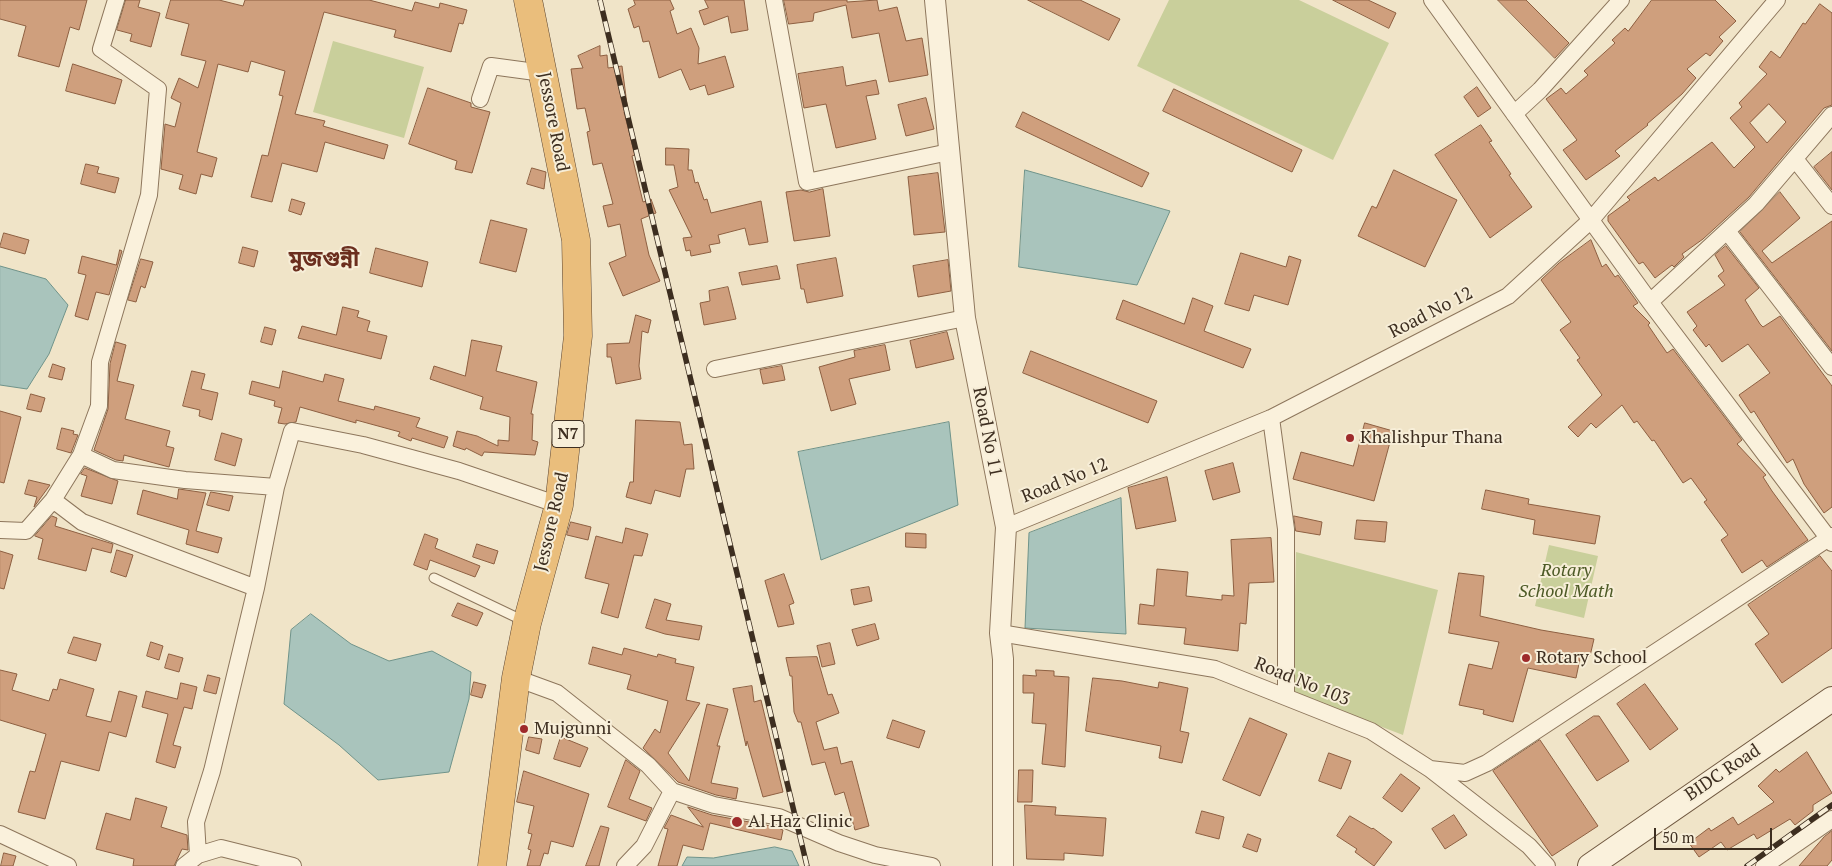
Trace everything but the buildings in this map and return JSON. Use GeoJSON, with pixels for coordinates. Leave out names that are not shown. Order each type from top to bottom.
{"type":"FeatureCollection","features":[{"type":"Feature","properties":{"kind":"highway","name":"Jessore Road"},"geometry":{"type":"LineString","coordinates":[[492,866],[516,678],[527,623],[559,505],[578,336],[576,240],[528,0]]}},
{"type":"Feature","properties":{"kind":"main road","name":"BIDC Road"},"geometry":{"type":"LineString","coordinates":[[1590,866],[1832,699]]}},
{"type":"Feature","properties":{"kind":"street"},"geometry":{"type":"LineString","coordinates":[[0,530],[26,531],[52,500],[81,455],[99,406],[100,362],[149,195],[158,89],[101,49],[116,0]]}},
{"type":"Feature","properties":{"kind":"street"},"geometry":{"type":"LineString","coordinates":[[774,0],[806,182],[949,152]]}},
{"type":"Feature","properties":{"kind":"street","name":"Road No 11"},"geometry":{"type":"LineString","coordinates":[[935,0],[965,318],[1006,527],[1000,633],[1003,659],[1003,866]]}},
{"type":"Feature","properties":{"kind":"street"},"geometry":{"type":"LineString","coordinates":[[1430,769],[1465,773],[1487,763],[1831,539],[1650,302],[1432,0]]}},
{"type":"Feature","properties":{"kind":"street"},"geometry":{"type":"LineString","coordinates":[[1514,114],[1540,90],[1621,0]]}},
{"type":"Feature","properties":{"kind":"street","name":"Road No 12"},"geometry":{"type":"LineString","coordinates":[[1006,527],[1271,418],[1508,296],[1591,220],[1777,0]]}},
{"type":"Feature","properties":{"kind":"street"},"geometry":{"type":"LineString","coordinates":[[480,99],[491,66],[543,73]]}},
{"type":"Feature","properties":{"kind":"street"},"geometry":{"type":"LineString","coordinates":[[1650,302],[1756,204],[1832,115]]}},
{"type":"Feature","properties":{"kind":"street"},"geometry":{"type":"LineString","coordinates":[[1794,159],[1832,206]]}},
{"type":"Feature","properties":{"kind":"street"},"geometry":{"type":"LineString","coordinates":[[1727,231],[1832,368]]}},
{"type":"Feature","properties":{"kind":"street"},"geometry":{"type":"LineString","coordinates":[[715,369],[965,318]]}},
{"type":"Feature","properties":{"kind":"street"},"geometry":{"type":"LineString","coordinates":[[1271,418],[1286,529],[1286,697]]}},
{"type":"Feature","properties":{"kind":"street"},"geometry":{"type":"LineString","coordinates":[[198,855],[196,822],[212,771],[256,588],[276,487],[292,431],[363,445],[450,469],[559,505]]}},
{"type":"Feature","properties":{"kind":"street"},"geometry":{"type":"LineString","coordinates":[[81,455],[113,470],[185,480],[276,487]]}},
{"type":"Feature","properties":{"kind":"street"},"geometry":{"type":"LineString","coordinates":[[52,500],[82,522],[256,588]]}},
{"type":"Feature","properties":{"kind":"street","name":"Road No 103"},"geometry":{"type":"LineString","coordinates":[[1000,633],[1215,669],[1371,731],[1430,769],[1529,846],[1546,866]]}},
{"type":"Feature","properties":{"kind":"street"},"geometry":{"type":"LineString","coordinates":[[516,678],[557,693],[648,765],[672,791],[714,805],[779,817],[839,843],[875,855],[932,866]]}},
{"type":"Feature","properties":{"kind":"street"},"geometry":{"type":"LineString","coordinates":[[625,866],[644,846],[672,791]]}},
{"type":"Feature","properties":{"kind":"street"},"geometry":{"type":"LineString","coordinates":[[1764,866],[1832,819]]}},
{"type":"Feature","properties":{"kind":"street"},"geometry":{"type":"LineString","coordinates":[[0,834],[68,866]]}},
{"type":"Feature","properties":{"kind":"street"},"geometry":{"type":"LineString","coordinates":[[184,866],[198,855],[221,848],[293,866]]}},
{"type":"Feature","properties":{"kind":"lane"},"geometry":{"type":"LineString","coordinates":[[434,578],[527,623]]}},
{"type":"Feature","properties":{"kind":"green space"},"geometry":{"type":"Polygon","coordinates":[[[1169,0],[1299,0],[1389,43],[1333,160],[1137,66],[1169,0]]]}},
{"type":"Feature","properties":{"kind":"green space"},"geometry":{"type":"Polygon","coordinates":[[[333,41],[424,67],[404,138],[313,112],[333,41]]]}},
{"type":"Feature","properties":{"kind":"green space","name":"Rotary School Math"},"geometry":{"type":"Polygon","coordinates":[[[1549,545],[1598,556],[1584,618],[1535,606],[1549,545]]]}},
{"type":"Feature","properties":{"kind":"green space"},"geometry":{"type":"Polygon","coordinates":[[[1296,552],[1438,590],[1403,735],[1293,693],[1296,552]]]}},
{"type":"Feature","properties":{"kind":"water"},"geometry":{"type":"Polygon","coordinates":[[[1025,170],[1170,211],[1137,285],[1019,267],[1025,170]]]}},
{"type":"Feature","properties":{"kind":"water"},"geometry":{"type":"Polygon","coordinates":[[[0,266],[46,279],[68,305],[49,354],[27,389],[0,385],[0,266]]]}},
{"type":"Feature","properties":{"kind":"water"},"geometry":{"type":"Polygon","coordinates":[[[949,422],[958,505],[821,560],[798,452],[949,422]]]}},
{"type":"Feature","properties":{"kind":"water"},"geometry":{"type":"Polygon","coordinates":[[[1121,498],[1126,634],[1025,628],[1029,533],[1121,498]]]}},
{"type":"Feature","properties":{"kind":"water"},"geometry":{"type":"Polygon","coordinates":[[[311,614],[351,644],[389,661],[432,651],[471,672],[469,699],[449,772],[378,780],[339,745],[284,704],[291,630],[311,614]]]}},
{"type":"Feature","properties":{"kind":"water"},"geometry":{"type":"Polygon","coordinates":[[[775,847],[792,851],[799,866],[682,866],[687,857],[713,858],[775,847]]]}},
{"type":"Feature","properties":{"kind":"railway"},"geometry":{"type":"LineString","coordinates":[[600,0],[807,866]]}},
{"type":"Feature","properties":{"kind":"railway"},"geometry":{"type":"LineString","coordinates":[[1747,866],[1832,805]]}},
{"type":"Feature","properties":{"kind":"place","name":"Khalishpur Thana"},"geometry":{"type":"Point","coordinates":[1350,438]}},
{"type":"Feature","properties":{"kind":"place","name":"Rotary School"},"geometry":{"type":"Point","coordinates":[1526,658]}},
{"type":"Feature","properties":{"kind":"place","name":"Mujgunni"},"geometry":{"type":"Point","coordinates":[524,729]}},
{"type":"Feature","properties":{"kind":"place","name":"Al Haz Clinic"},"geometry":{"type":"Point","coordinates":[737,822]}},
{"type":"Feature","properties":{"kind":"district","name":"মুজগুন্নী"},"geometry":{"type":"Point","coordinates":[324,260]}}]}
